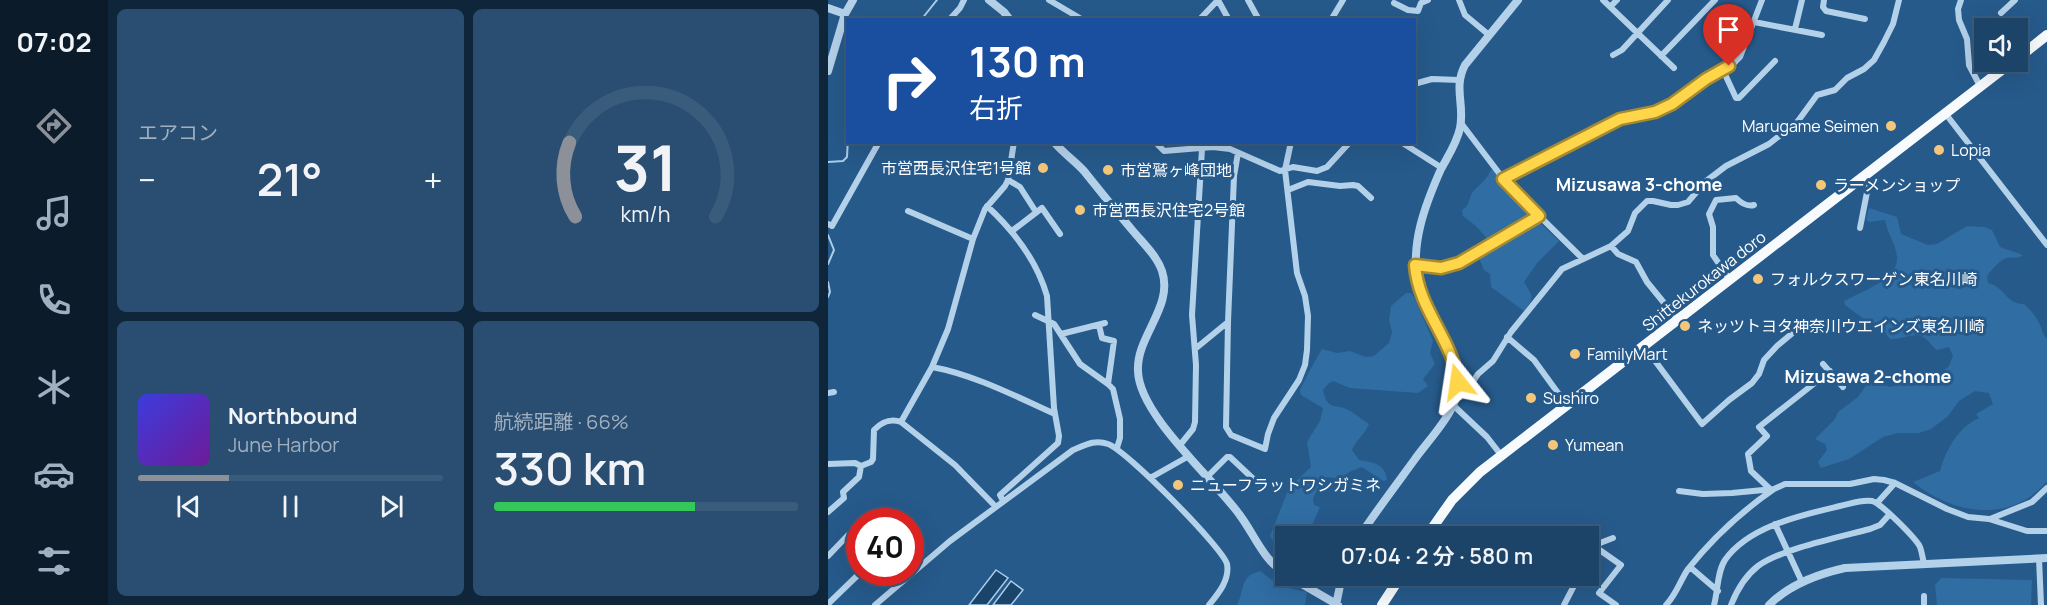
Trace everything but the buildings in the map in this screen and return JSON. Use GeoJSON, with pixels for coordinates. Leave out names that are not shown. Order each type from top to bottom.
{"type":"FeatureCollection","features":[{"type":"Feature","properties":{"kind":"main road"},"geometry":{"type":"LineString","coordinates":[[2028,50],[2046,37]]}},
{"type":"Feature","properties":{"kind":"main road","name":"Shittekurokawa doro"},"geometry":{"type":"LineString","coordinates":[[1434,526],[1452,500],[1501,455],[1999,72]]}},
{"type":"Feature","properties":{"kind":"main road"},"geometry":{"type":"LineString","coordinates":[[1382,605],[1394,586]]}},
{"type":"Feature","properties":{"kind":"street"},"geometry":{"type":"LineString","coordinates":[[828,71],[845,14],[853,0]]}},
{"type":"Feature","properties":{"kind":"street"},"geometry":{"type":"LineString","coordinates":[[951,18],[964,0]]}},
{"type":"Feature","properties":{"kind":"street"},"geometry":{"type":"LineString","coordinates":[[989,0],[1008,18]]}},
{"type":"Feature","properties":{"kind":"street"},"geometry":{"type":"LineString","coordinates":[[1049,0],[1080,18]]}},
{"type":"Feature","properties":{"kind":"street"},"geometry":{"type":"LineString","coordinates":[[1201,18],[1218,0],[1229,18]]}},
{"type":"Feature","properties":{"kind":"street"},"geometry":{"type":"LineString","coordinates":[[1248,0],[1258,18]]}},
{"type":"Feature","properties":{"kind":"street"},"geometry":{"type":"LineString","coordinates":[[1332,18],[1343,0]]}},
{"type":"Feature","properties":{"kind":"street"},"geometry":{"type":"LineString","coordinates":[[1394,3],[1415,12],[1418,11],[1421,3],[1428,0]]}},
{"type":"Feature","properties":{"kind":"street"},"geometry":{"type":"LineString","coordinates":[[1454,0],[1457,7],[1462,8]]}},
{"type":"Feature","properties":{"kind":"street"},"geometry":{"type":"LineString","coordinates":[[1459,0],[1471,20],[1489,35]]}},
{"type":"Feature","properties":{"kind":"street"},"geometry":{"type":"LineString","coordinates":[[1367,526],[1454,402],[1458,391],[1453,359],[1419,291],[1415,265],[1416,245],[1422,222],[1461,123],[1459,80],[1465,65],[1518,0]]}},
{"type":"Feature","properties":{"kind":"street"},"geometry":{"type":"LineString","coordinates":[[1603,0],[1674,68]]}},
{"type":"Feature","properties":{"kind":"street"},"geometry":{"type":"LineString","coordinates":[[1610,7],[1617,0]]}},
{"type":"Feature","properties":{"kind":"street"},"geometry":{"type":"LineString","coordinates":[[1613,55],[1622,50],[1668,0]]}},
{"type":"Feature","properties":{"kind":"street"},"geometry":{"type":"LineString","coordinates":[[1661,56],[1715,0]]}},
{"type":"Feature","properties":{"kind":"street"},"geometry":{"type":"LineString","coordinates":[[1503,179],[1620,119],[1655,112],[1672,104],[1706,79],[1723,70],[1740,57],[1762,0]]}},
{"type":"Feature","properties":{"kind":"street"},"geometry":{"type":"LineString","coordinates":[[1795,29],[1802,0]]}},
{"type":"Feature","properties":{"kind":"street"},"geometry":{"type":"LineString","coordinates":[[1824,0],[1823,7],[1826,11],[1865,19]]}},
{"type":"Feature","properties":{"kind":"street"},"geometry":{"type":"LineString","coordinates":[[1454,402],[1465,393],[1478,374],[1493,361],[1507,337],[1562,268],[1611,246],[1628,231],[1635,213],[1647,201],[1671,205],[1688,202],[1705,182],[1726,166],[1769,144],[1798,121],[1817,95],[1835,90],[1847,78],[1864,69],[1874,60],[1893,24],[1899,0]]}},
{"type":"Feature","properties":{"kind":"street"},"geometry":{"type":"LineString","coordinates":[[1961,0],[1958,9],[1959,20],[1967,39],[1969,64],[1980,86]]}},
{"type":"Feature","properties":{"kind":"street"},"geometry":{"type":"LineString","coordinates":[[2001,13],[2015,0]]}},
{"type":"Feature","properties":{"kind":"street"},"geometry":{"type":"LineString","coordinates":[[828,8],[845,14]]}},
{"type":"Feature","properties":{"kind":"street"},"geometry":{"type":"LineString","coordinates":[[1754,22],[1822,35]]}},
{"type":"Feature","properties":{"kind":"street"},"geometry":{"type":"LineString","coordinates":[[1723,70],[1736,98],[1739,98],[1775,62]]}},
{"type":"Feature","properties":{"kind":"street"},"geometry":{"type":"LineString","coordinates":[[1416,84],[1432,80],[1459,80]]}},
{"type":"Feature","properties":{"kind":"street"},"geometry":{"type":"LineString","coordinates":[[1945,113],[2047,245]]}},
{"type":"Feature","properties":{"kind":"street"},"geometry":{"type":"LineString","coordinates":[[1461,123],[1503,179],[1583,259]]}},
{"type":"Feature","properties":{"kind":"street"},"geometry":{"type":"LineString","coordinates":[[828,224],[832,226],[878,144]]}},
{"type":"Feature","properties":{"kind":"street"},"geometry":{"type":"LineString","coordinates":[[901,422],[932,367],[948,329],[973,239],[984,209],[1008,180],[1014,144]]}},
{"type":"Feature","properties":{"kind":"street"},"geometry":{"type":"LineString","coordinates":[[1056,144],[1083,170],[1160,266],[1164,278],[1163,296],[1138,362],[1139,383],[1148,402],[1188,456],[1241,515],[1265,557],[1275,565]]}},
{"type":"Feature","properties":{"kind":"street"},"geometry":{"type":"LineString","coordinates":[[1157,144],[1164,151],[1213,147],[1238,153],[1281,171],[1293,167],[1317,171],[1327,167],[1348,144]]}},
{"type":"Feature","properties":{"kind":"street"},"geometry":{"type":"LineString","coordinates":[[1238,153],[1234,176],[1228,322],[1227,432],[1265,449],[1274,418],[1299,380],[1305,365],[1307,350],[1308,316],[1305,296],[1297,273],[1285,170],[1292,144]]}},
{"type":"Feature","properties":{"kind":"street"},"geometry":{"type":"LineString","coordinates":[[1404,144],[1442,168]]}},
{"type":"Feature","properties":{"kind":"street"},"geometry":{"type":"LineString","coordinates":[[1180,445],[1193,429],[1195,422],[1193,293],[1202,149]]}},
{"type":"Feature","properties":{"kind":"street"},"geometry":{"type":"LineString","coordinates":[[1860,228],[1868,187],[1861,178]]}},
{"type":"Feature","properties":{"kind":"street"},"geometry":{"type":"LineString","coordinates":[[1008,180],[1020,187],[1036,212]]}},
{"type":"Feature","properties":{"kind":"street"},"geometry":{"type":"LineString","coordinates":[[1288,190],[1308,182],[1340,186],[1353,185],[1358,186],[1371,198]]}},
{"type":"Feature","properties":{"kind":"street"},"geometry":{"type":"LineString","coordinates":[[1731,280],[1713,255],[1713,227],[1709,214],[1716,200],[1736,198],[1750,206],[1755,205]]}},
{"type":"Feature","properties":{"kind":"street"},"geometry":{"type":"LineString","coordinates":[[987,206],[1012,231],[1042,279],[1047,296],[1055,414],[1059,436],[1058,443],[1000,495],[1003,501]]}},
{"type":"Feature","properties":{"kind":"street"},"geometry":{"type":"LineString","coordinates":[[1012,231],[1042,208],[1060,234]]}},
{"type":"Feature","properties":{"kind":"street"},"geometry":{"type":"LineString","coordinates":[[908,211],[973,239]]}},
{"type":"Feature","properties":{"kind":"street"},"geometry":{"type":"LineString","coordinates":[[1415,265],[1441,268],[1459,263],[1539,216]]}},
{"type":"Feature","properties":{"kind":"street"},"geometry":{"type":"LineString","coordinates":[[1611,246],[1618,254],[1636,262],[1647,282],[1678,320]]}},
{"type":"Feature","properties":{"kind":"street"},"geometry":{"type":"LineString","coordinates":[[1035,315],[1054,324],[1080,364],[1113,389],[1120,419],[1120,438],[1117,448]]}},
{"type":"Feature","properties":{"kind":"street"},"geometry":{"type":"LineString","coordinates":[[1195,349],[1228,322]]}},
{"type":"Feature","properties":{"kind":"street"},"geometry":{"type":"LineString","coordinates":[[1644,346],[1702,424],[1752,383],[1760,374],[1764,360],[1784,340],[1801,326],[1812,323]]}},
{"type":"Feature","properties":{"kind":"street"},"geometry":{"type":"LineString","coordinates":[[1060,334],[1102,324],[1102,338],[1114,341],[1108,384]]}},
{"type":"Feature","properties":{"kind":"street"},"geometry":{"type":"LineString","coordinates":[[1507,337],[1534,360],[1566,404]]}},
{"type":"Feature","properties":{"kind":"street"},"geometry":{"type":"LineString","coordinates":[[1823,364],[1843,387]]}},
{"type":"Feature","properties":{"kind":"street"},"geometry":{"type":"LineString","coordinates":[[932,367],[948,370],[1006,392],[1055,414]]}},
{"type":"Feature","properties":{"kind":"street"},"geometry":{"type":"LineString","coordinates":[[1771,489],[1751,471],[1748,454],[1767,436],[1759,427],[1830,371]]}},
{"type":"Feature","properties":{"kind":"street"},"geometry":{"type":"LineString","coordinates":[[1454,402],[1501,455]]}},
{"type":"Feature","properties":{"kind":"street"},"geometry":{"type":"LineString","coordinates":[[828,464],[855,463],[861,466],[868,464],[873,459],[874,430],[887,420],[895,420],[901,422],[955,465],[996,507]]}},
{"type":"Feature","properties":{"kind":"street"},"geometry":{"type":"LineString","coordinates":[[875,605],[950,541],[1073,450],[1101,441],[1117,448],[1150,478],[1219,551],[1227,564],[1226,579],[1209,605]]}},
{"type":"Feature","properties":{"kind":"street"},"geometry":{"type":"LineString","coordinates":[[1150,478],[1188,456]]}},
{"type":"Feature","properties":{"kind":"street"},"geometry":{"type":"LineString","coordinates":[[1208,477],[1227,457],[1230,457],[1263,488]]}},
{"type":"Feature","properties":{"kind":"street"},"geometry":{"type":"LineString","coordinates":[[828,512],[844,498],[843,492],[859,477],[861,466]]}},
{"type":"Feature","properties":{"kind":"street"},"geometry":{"type":"LineString","coordinates":[[1679,491],[1702,494],[1771,489],[1785,484],[1850,484],[1874,479],[1895,483],[1968,517],[1989,519],[2027,531],[2047,531]]}},
{"type":"Feature","properties":{"kind":"street"},"geometry":{"type":"LineString","coordinates":[[1877,503],[1895,483]]}},
{"type":"Feature","properties":{"kind":"street"},"geometry":{"type":"LineString","coordinates":[[1989,519],[2032,502],[2047,488]]}},
{"type":"Feature","properties":{"kind":"street"},"geometry":{"type":"LineString","coordinates":[[1666,605],[1674,597],[1690,567],[1746,510],[1771,489]]}},
{"type":"Feature","properties":{"kind":"street"},"geometry":{"type":"LineString","coordinates":[[1714,605],[1720,572],[1725,560],[1747,539],[1775,524],[1797,516],[1864,501],[1877,503],[1912,536],[1920,547],[1924,563]]}},
{"type":"Feature","properties":{"kind":"street"},"geometry":{"type":"LineString","coordinates":[[1731,605],[1745,579],[1758,566],[1788,552],[1870,529],[1880,525],[1889,514]]}},
{"type":"Feature","properties":{"kind":"street"},"geometry":{"type":"LineString","coordinates":[[1775,524],[1802,582]]}},
{"type":"Feature","properties":{"kind":"street"},"geometry":{"type":"LineString","coordinates":[[828,556],[846,537]]}},
{"type":"Feature","properties":{"kind":"street"},"geometry":{"type":"LineString","coordinates":[[1599,543],[1607,538],[1613,538]]}},
{"type":"Feature","properties":{"kind":"street"},"geometry":{"type":"LineString","coordinates":[[1599,550],[1621,565],[1599,593],[1616,605]]}},
{"type":"Feature","properties":{"kind":"street"},"geometry":{"type":"LineString","coordinates":[[1769,605],[1802,582],[1826,572],[1845,568],[2043,558],[2041,605]]}},
{"type":"Feature","properties":{"kind":"street"},"geometry":{"type":"LineString","coordinates":[[1690,567],[1718,591]]}},
{"type":"Feature","properties":{"kind":"street"},"geometry":{"type":"LineString","coordinates":[[828,604],[847,586]]}},
{"type":"Feature","properties":{"kind":"street"},"geometry":{"type":"LineString","coordinates":[[1306,586],[1337,604],[1340,586]]}},
{"type":"Feature","properties":{"kind":"street"},"geometry":{"type":"LineString","coordinates":[[1564,605],[1574,586]]}},
{"type":"Feature","properties":{"kind":"street"},"geometry":{"type":"LineString","coordinates":[[1924,596],[1924,605]]}},
{"type":"Feature","properties":{"kind":"shaded area"},"geometry":{"type":"Polygon","coordinates":[[[1491,170],[1494,170],[1502,183],[1525,203],[1531,216],[1506,227],[1489,241],[1476,226],[1463,216],[1462,210],[1468,205],[1472,193],[1491,170]]]}},
{"type":"Feature","properties":{"kind":"shaded area"},"geometry":{"type":"Polygon","coordinates":[[[1869,208],[1897,217],[1901,234],[1928,245],[1937,244],[1967,226],[1984,227],[1992,230],[2000,247],[2023,255],[2004,259],[1987,276],[1988,283],[1998,288],[2009,299],[2029,308],[2047,339],[2047,481],[2033,495],[2016,504],[1999,509],[1981,510],[1963,508],[1946,502],[1913,482],[1940,471],[1954,440],[1964,428],[1979,418],[1976,414],[1993,404],[1989,393],[1975,391],[1959,401],[1948,416],[1931,429],[1919,433],[1898,433],[1883,437],[1849,459],[1821,468],[1818,462],[1827,450],[1825,444],[1815,439],[1835,419],[1838,412],[1858,397],[1867,384],[1876,382],[1890,387],[1908,381],[1929,381],[1949,366],[1953,356],[1949,347],[1937,350],[1922,336],[1913,335],[1890,339],[1877,322],[1869,323],[1845,305],[1844,301],[1877,284],[1892,272],[1896,265],[1896,252],[1885,220],[1869,222],[1866,219],[1869,208]]]}},
{"type":"Feature","properties":{"kind":"shaded area"},"geometry":{"type":"Polygon","coordinates":[[[1539,222],[1559,241],[1537,263],[1524,282],[1532,297],[1524,311],[1491,287],[1490,274],[1484,270],[1479,258],[1539,222]]]}},
{"type":"Feature","properties":{"kind":"shaded area"},"geometry":{"type":"Polygon","coordinates":[[[1406,293],[1411,293],[1414,297],[1433,341],[1430,353],[1435,364],[1423,379],[1428,386],[1418,393],[1350,388],[1333,381],[1323,390],[1329,404],[1351,411],[1369,424],[1352,450],[1359,460],[1381,467],[1387,480],[1383,481],[1362,467],[1349,472],[1341,479],[1327,477],[1322,481],[1313,498],[1314,505],[1320,507],[1313,523],[1310,526],[1275,526],[1275,540],[1273,541],[1270,536],[1287,493],[1311,467],[1307,442],[1320,421],[1323,408],[1301,395],[1300,390],[1310,370],[1322,349],[1337,353],[1350,351],[1366,357],[1374,356],[1389,343],[1392,332],[1389,320],[1391,306],[1406,293]]]}},
{"type":"Feature","properties":{"kind":"shaded area"},"geometry":{"type":"Polygon","coordinates":[[[996,570],[1008,578],[987,605],[969,605],[996,570]]]}},
{"type":"Feature","properties":{"kind":"shaded area"},"geometry":{"type":"Polygon","coordinates":[[[1260,571],[1275,582],[1275,586],[1307,592],[1305,605],[1237,605],[1246,580],[1260,571]]]}},
{"type":"Feature","properties":{"kind":"shaded area"},"geometry":{"type":"Polygon","coordinates":[[[1941,578],[2032,580],[2031,605],[1937,605],[1935,585],[1941,578]]]}},
{"type":"Feature","properties":{"kind":"shaded area"},"geometry":{"type":"Polygon","coordinates":[[[1011,581],[1023,590],[1011,605],[993,605],[1011,581]]]}},
{"type":"Feature","properties":{"kind":"waterway"},"geometry":{"type":"LineString","coordinates":[[923,18],[937,0]]}},
{"type":"Feature","properties":{"kind":"waterway"},"geometry":{"type":"LineString","coordinates":[[828,162],[843,161],[847,157],[848,144]]}},
{"type":"Feature","properties":{"kind":"waterway"},"geometry":{"type":"LineString","coordinates":[[828,235],[834,250],[828,264]]}},
{"type":"Feature","properties":{"kind":"waterway"},"geometry":{"type":"LineString","coordinates":[[828,282],[830,292],[828,297]]}},
{"type":"Feature","properties":{"kind":"place","name":"Marugame Seimen"},"geometry":{"type":"Point","coordinates":[1891,126]}},
{"type":"Feature","properties":{"kind":"place","name":"Lopia"},"geometry":{"type":"Point","coordinates":[1939,150]}},
{"type":"Feature","properties":{"kind":"place","name":"市営西長沢住宅1号館"},"geometry":{"type":"Point","coordinates":[1043,168]}},
{"type":"Feature","properties":{"kind":"place","name":"市営鷲ヶ峰団地"},"geometry":{"type":"Point","coordinates":[1108,170]}},
{"type":"Feature","properties":{"kind":"place","name":"ラーメンショップ"},"geometry":{"type":"Point","coordinates":[1821,185]}},
{"type":"Feature","properties":{"kind":"place","name":"市営西長沢住宅2号館"},"geometry":{"type":"Point","coordinates":[1080,210]}},
{"type":"Feature","properties":{"kind":"place","name":"フォルクスワーゲン東名川崎"},"geometry":{"type":"Point","coordinates":[1758,279]}},
{"type":"Feature","properties":{"kind":"place","name":"ネッツトヨタ神奈川ウエインズ東名川崎"},"geometry":{"type":"Point","coordinates":[1685,326]}},
{"type":"Feature","properties":{"kind":"place","name":"FamilyMart"},"geometry":{"type":"Point","coordinates":[1575,354]}},
{"type":"Feature","properties":{"kind":"place","name":"Sushiro"},"geometry":{"type":"Point","coordinates":[1531,398]}},
{"type":"Feature","properties":{"kind":"place","name":"Yumean"},"geometry":{"type":"Point","coordinates":[1553,445]}},
{"type":"Feature","properties":{"kind":"place","name":"ニューフラットワシガミネ"},"geometry":{"type":"Point","coordinates":[1178,485]}},
{"type":"Feature","properties":{"kind":"district","name":"Mizusawa 3-chome"},"geometry":{"type":"Point","coordinates":[1639,185]}},
{"type":"Feature","properties":{"kind":"district","name":"Mizusawa 2-chome"},"geometry":{"type":"Point","coordinates":[1868,377]}},
{"type":"Feature","properties":{"kind":"route"},"geometry":{"type":"LineString","coordinates":[[1458,382],[1453,359],[1419,291],[1415,265],[1449,267],[1478,253],[1539,216],[1503,179],[1620,119],[1655,112],[1672,104],[1706,79],[1729,66]]}}]}
